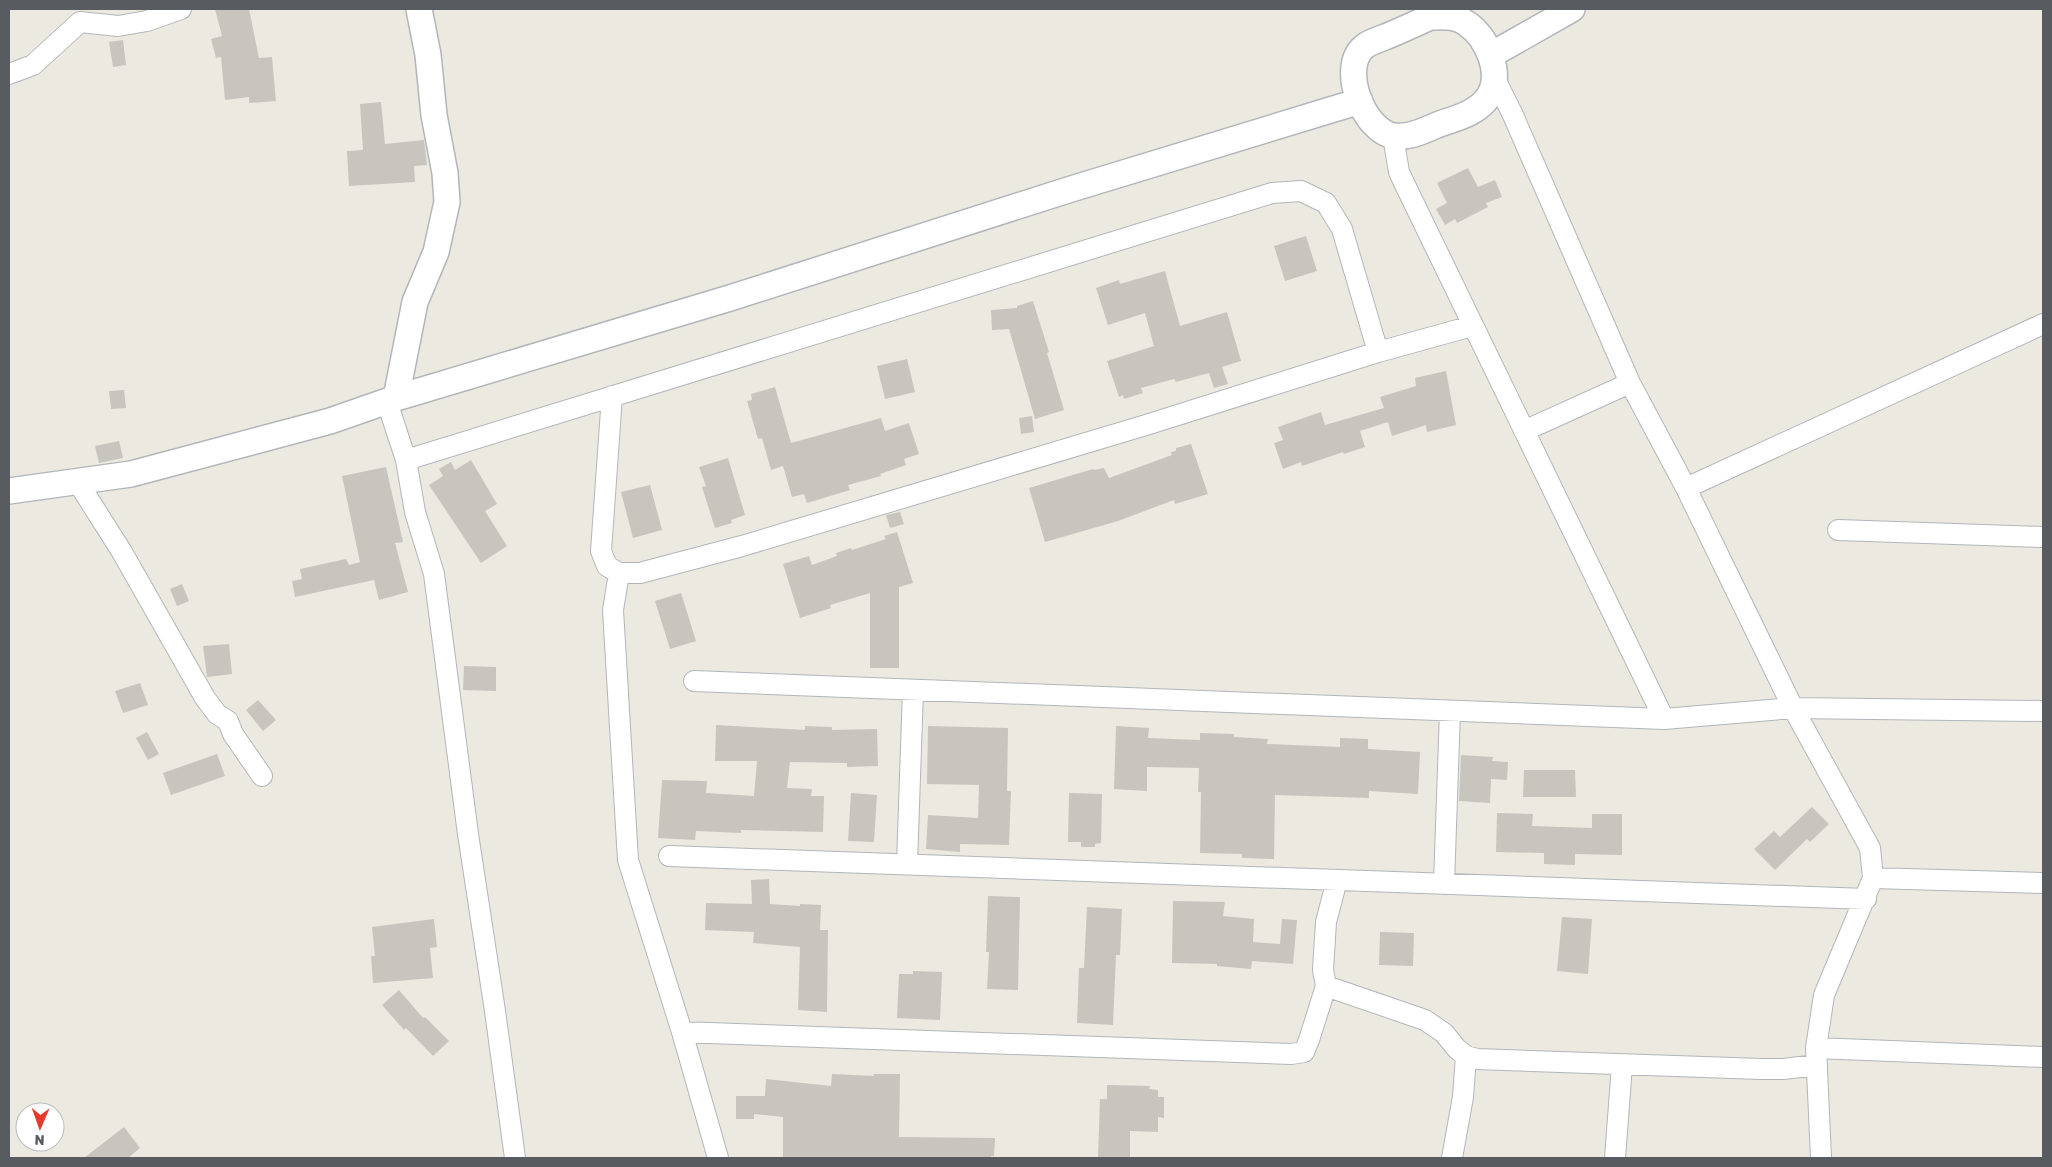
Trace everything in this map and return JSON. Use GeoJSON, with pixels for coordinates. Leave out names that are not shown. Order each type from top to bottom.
{"type":"FeatureCollection","features":[{"type":"Feature","properties":{"kind":"street"},"geometry":{"type":"LineString","coordinates":[[9,74],[33,65],[80,22],[118,26],[147,20],[181,9]]}},
{"type":"Feature","properties":{"kind":"street"},"geometry":{"type":"LineString","coordinates":[[419,9],[428,55],[434,115],[445,174],[447,202],[436,252],[415,302],[391,400],[406,460],[415,512],[434,574],[466,824],[495,1011],[515,1158]]}},
{"type":"Feature","properties":{"kind":"street"},"geometry":{"type":"LineString","coordinates":[[1491,55],[1572,9]]}},
{"type":"Feature","properties":{"kind":"street"},"geometry":{"type":"LineString","coordinates":[[1495,79],[1489,95],[1475,111],[1410,136],[1393,136],[1379,130],[1368,119],[1360,101],[1353,66],[1356,56],[1365,46],[1430,18],[1450,16],[1465,22],[1478,33],[1491,55],[1495,79],[1512,113],[1630,383],[1686,488],[1793,708],[1870,848],[1873,878],[1824,995],[1816,1057],[1821,1158]]}},
{"type":"Feature","properties":{"kind":"street"},"geometry":{"type":"LineString","coordinates":[[9,491],[131,474],[330,421],[391,400],[730,298],[1068,190],[1360,101]]}},
{"type":"Feature","properties":{"kind":"street"},"geometry":{"type":"LineString","coordinates":[[1393,136],[1399,172],[1664,719]]}},
{"type":"Feature","properties":{"kind":"street"},"geometry":{"type":"LineString","coordinates":[[406,460],[1272,193],[1302,192],[1326,203],[1342,229],[1378,352]]}},
{"type":"Feature","properties":{"kind":"street"},"geometry":{"type":"LineString","coordinates":[[1686,488],[2043,324]]}},
{"type":"Feature","properties":{"kind":"street"},"geometry":{"type":"LineString","coordinates":[[612,396],[601,551],[607,566],[619,573],[640,573],[752,543],[1090,442],[1378,352],[1472,326]]}},
{"type":"Feature","properties":{"kind":"street"},"geometry":{"type":"LineString","coordinates":[[1524,431],[1630,383]]}},
{"type":"Feature","properties":{"kind":"street"},"geometry":{"type":"LineString","coordinates":[[78,481],[122,552],[205,698],[217,714],[228,721],[233,734],[262,776]]}},
{"type":"Feature","properties":{"kind":"street"},"geometry":{"type":"LineString","coordinates":[[1838,530],[2043,537]]}},
{"type":"Feature","properties":{"kind":"street"},"geometry":{"type":"LineString","coordinates":[[619,573],[613,610],[628,860],[682,1032],[718,1158]]}},
{"type":"Feature","properties":{"kind":"street"},"geometry":{"type":"LineString","coordinates":[[694,681],[1664,719],[1793,708],[2043,711]]}},
{"type":"Feature","properties":{"kind":"street"},"geometry":{"type":"LineString","coordinates":[[907,864],[913,690]]}},
{"type":"Feature","properties":{"kind":"street"},"geometry":{"type":"LineString","coordinates":[[1444,884],[1450,711]]}},
{"type":"Feature","properties":{"kind":"street"},"geometry":{"type":"LineString","coordinates":[[669,856],[1866,898]]}},
{"type":"Feature","properties":{"kind":"street"},"geometry":{"type":"LineString","coordinates":[[1873,878],[2043,883]]}},
{"type":"Feature","properties":{"kind":"street"},"geometry":{"type":"LineString","coordinates":[[682,1032],[1290,1054],[1304,1052],[1326,986],[1323,970],[1326,922],[1337,880]]}},
{"type":"Feature","properties":{"kind":"street"},"geometry":{"type":"LineString","coordinates":[[1326,986],[1425,1020],[1444,1033],[1457,1049],[1466,1056],[1477,1059],[1783,1069],[1816,1057],[2043,1057]]}},
{"type":"Feature","properties":{"kind":"street"},"geometry":{"type":"LineString","coordinates":[[1452,1158],[1463,1097],[1466,1056]]}},
{"type":"Feature","properties":{"kind":"street"},"geometry":{"type":"LineString","coordinates":[[1615,1158],[1622,1065]]}},
{"type":"Feature","properties":{"kind":"building"},"geometry":{"type":"Polygon","coordinates":[[[215,9],[249,9],[259,58],[272,57],[276,101],[249,103],[249,97],[225,100],[221,57],[216,58],[211,39],[222,36],[215,9]]]}},
{"type":"Feature","properties":{"kind":"building"},"geometry":{"type":"Polygon","coordinates":[[[123,40],[126,65],[113,67],[109,42],[123,40]]]}},
{"type":"Feature","properties":{"kind":"building"},"geometry":{"type":"Polygon","coordinates":[[[381,102],[385,144],[424,140],[427,165],[414,166],[415,182],[349,186],[347,151],[363,150],[360,104],[381,102]]]}},
{"type":"Feature","properties":{"kind":"building"},"geometry":{"type":"Polygon","coordinates":[[[1468,168],[1478,187],[1495,180],[1502,197],[1486,203],[1488,207],[1457,223],[1455,219],[1445,225],[1436,209],[1447,203],[1437,183],[1468,168]]]}},
{"type":"Feature","properties":{"kind":"building"},"geometry":{"type":"Polygon","coordinates":[[[1306,236],[1317,271],[1285,281],[1274,246],[1306,236]]]}},
{"type":"Feature","properties":{"kind":"building"},"geometry":{"type":"Polygon","coordinates":[[[1165,271],[1180,326],[1227,312],[1241,361],[1222,367],[1228,384],[1214,388],[1209,373],[1176,382],[1174,379],[1141,388],[1143,393],[1124,399],[1123,395],[1119,397],[1107,361],[1154,346],[1145,313],[1108,325],[1096,288],[1119,280],[1120,284],[1165,271]]]}},
{"type":"Feature","properties":{"kind":"building"},"geometry":{"type":"Polygon","coordinates":[[[1033,301],[1064,410],[1035,419],[1009,329],[992,330],[991,310],[1017,308],[1017,306],[1033,301]]]}},
{"type":"Feature","properties":{"kind":"building"},"geometry":{"type":"Polygon","coordinates":[[[907,359],[915,392],[885,399],[877,366],[907,359]]]}},
{"type":"Feature","properties":{"kind":"building"},"geometry":{"type":"Polygon","coordinates":[[[1446,371],[1456,425],[1427,432],[1426,425],[1392,436],[1388,422],[1360,431],[1365,447],[1344,454],[1343,452],[1302,466],[1301,462],[1283,469],[1274,443],[1283,440],[1278,427],[1321,412],[1325,425],[1384,408],[1380,397],[1416,386],[1415,378],[1446,371]]]}},
{"type":"Feature","properties":{"kind":"building"},"geometry":{"type":"Polygon","coordinates":[[[775,387],[791,443],[881,418],[885,431],[909,423],[919,454],[904,459],[906,465],[880,474],[881,476],[848,485],[850,490],[807,503],[804,494],[792,497],[783,466],[771,470],[762,438],[758,439],[747,401],[752,400],[751,394],[775,387]]]}},
{"type":"Feature","properties":{"kind":"building"},"geometry":{"type":"Polygon","coordinates":[[[124,390],[126,408],[111,409],[109,391],[124,390]]]}},
{"type":"Feature","properties":{"kind":"building"},"geometry":{"type":"Polygon","coordinates":[[[1032,416],[1034,432],[1021,434],[1019,418],[1032,416]]]}},
{"type":"Feature","properties":{"kind":"building"},"geometry":{"type":"Polygon","coordinates":[[[119,441],[123,458],[99,463],[95,446],[119,441]]]}},
{"type":"Feature","properties":{"kind":"building"},"geometry":{"type":"Polygon","coordinates":[[[1191,444],[1208,494],[1175,504],[1174,500],[1118,521],[1045,542],[1029,488],[1093,469],[1104,468],[1109,478],[1172,455],[1171,452],[1176,451],[1176,448],[1191,444]]]}},
{"type":"Feature","properties":{"kind":"building"},"geometry":{"type":"Polygon","coordinates":[[[728,458],[745,515],[731,520],[732,523],[715,528],[702,487],[706,486],[699,467],[728,458]]]}},
{"type":"Feature","properties":{"kind":"building"},"geometry":{"type":"Polygon","coordinates":[[[471,460],[497,504],[485,511],[507,546],[481,563],[429,485],[443,476],[439,469],[451,462],[455,470],[471,460]]]}},
{"type":"Feature","properties":{"kind":"building"},"geometry":{"type":"Polygon","coordinates":[[[386,467],[403,542],[395,543],[408,592],[379,600],[374,580],[295,597],[292,581],[302,579],[300,569],[346,559],[349,565],[360,562],[342,476],[386,467]]]}},
{"type":"Feature","properties":{"kind":"building"},"geometry":{"type":"Polygon","coordinates":[[[650,485],[662,530],[633,538],[621,492],[650,485]]]}},
{"type":"Feature","properties":{"kind":"building"},"geometry":{"type":"Polygon","coordinates":[[[900,512],[904,524],[890,528],[886,515],[900,512]]]}},
{"type":"Feature","properties":{"kind":"building"},"geometry":{"type":"Polygon","coordinates":[[[897,532],[913,583],[899,587],[899,668],[870,668],[870,593],[830,605],[831,608],[800,618],[783,564],[809,556],[812,565],[837,556],[836,553],[886,539],[884,536],[897,532]]]}},
{"type":"Feature","properties":{"kind":"building"},"geometry":{"type":"Polygon","coordinates":[[[182,584],[189,601],[177,606],[170,589],[182,584]]]}},
{"type":"Feature","properties":{"kind":"building"},"geometry":{"type":"Polygon","coordinates":[[[681,593],[696,641],[670,649],[655,601],[681,593]]]}},
{"type":"Feature","properties":{"kind":"building"},"geometry":{"type":"Polygon","coordinates":[[[229,644],[232,674],[207,677],[203,646],[229,644]]]}},
{"type":"Feature","properties":{"kind":"building"},"geometry":{"type":"Polygon","coordinates":[[[464,666],[496,667],[496,691],[463,690],[464,666]]]}},
{"type":"Feature","properties":{"kind":"building"},"geometry":{"type":"Polygon","coordinates":[[[140,683],[148,705],[123,713],[115,691],[140,683]]]}},
{"type":"Feature","properties":{"kind":"building"},"geometry":{"type":"Polygon","coordinates":[[[258,700],[276,720],[263,731],[246,710],[258,700]]]}},
{"type":"Feature","properties":{"kind":"building"},"geometry":{"type":"Polygon","coordinates":[[[716,725],[805,730],[805,726],[832,727],[832,730],[877,729],[878,766],[847,767],[847,763],[790,762],[787,788],[812,789],[811,796],[824,796],[823,832],[741,830],[741,833],[696,831],[695,840],[658,838],[662,780],[707,781],[706,793],[754,796],[757,761],[715,761],[716,725]]]}},
{"type":"Feature","properties":{"kind":"building"},"geometry":{"type":"Polygon","coordinates":[[[928,726],[1008,728],[1007,791],[1011,791],[1009,845],[960,844],[960,852],[926,849],[928,815],[978,818],[979,785],[927,784],[928,726]]]}},
{"type":"Feature","properties":{"kind":"building"},"geometry":{"type":"Polygon","coordinates":[[[1116,726],[1149,728],[1148,738],[1200,740],[1200,733],[1234,734],[1234,737],[1268,739],[1267,744],[1340,747],[1340,738],[1368,739],[1368,749],[1420,752],[1418,794],[1369,791],[1369,798],[1275,795],[1274,859],[1242,858],[1242,854],[1200,853],[1201,792],[1198,792],[1199,768],[1147,767],[1147,791],[1114,789],[1116,726]]]}},
{"type":"Feature","properties":{"kind":"building"},"geometry":{"type":"Polygon","coordinates":[[[147,732],[159,754],[148,760],[136,738],[147,732]]]}},
{"type":"Feature","properties":{"kind":"building"},"geometry":{"type":"Polygon","coordinates":[[[217,754],[225,776],[171,795],[163,773],[217,754]]]}},
{"type":"Feature","properties":{"kind":"building"},"geometry":{"type":"Polygon","coordinates":[[[1461,755],[1493,757],[1492,761],[1508,762],[1507,780],[1491,779],[1490,803],[1459,801],[1461,755]]]}},
{"type":"Feature","properties":{"kind":"building"},"geometry":{"type":"Polygon","coordinates":[[[1524,770],[1575,770],[1576,797],[1523,797],[1524,770]]]}},
{"type":"Feature","properties":{"kind":"building"},"geometry":{"type":"Polygon","coordinates":[[[851,793],[877,795],[874,842],[848,841],[851,793]]]}},
{"type":"Feature","properties":{"kind":"building"},"geometry":{"type":"Polygon","coordinates":[[[1069,793],[1102,794],[1101,843],[1095,844],[1095,847],[1081,847],[1081,842],[1068,842],[1069,793]]]}},
{"type":"Feature","properties":{"kind":"building"},"geometry":{"type":"Polygon","coordinates":[[[1812,807],[1829,824],[1810,842],[1807,839],[1775,870],[1754,849],[1774,831],[1780,837],[1812,807]]]}},
{"type":"Feature","properties":{"kind":"building"},"geometry":{"type":"Polygon","coordinates":[[[1497,813],[1533,814],[1532,826],[1592,828],[1592,814],[1622,814],[1622,855],[1575,854],[1575,865],[1544,864],[1544,853],[1496,852],[1497,813]]]}},
{"type":"Feature","properties":{"kind":"building"},"geometry":{"type":"Polygon","coordinates":[[[769,879],[770,904],[821,905],[820,930],[828,930],[827,1012],[798,1010],[800,947],[753,943],[754,932],[705,930],[706,903],[752,904],[751,880],[769,879]]]}},
{"type":"Feature","properties":{"kind":"building"},"geometry":{"type":"Polygon","coordinates":[[[988,896],[1020,897],[1018,990],[987,989],[989,952],[986,952],[988,896]]]}},
{"type":"Feature","properties":{"kind":"building"},"geometry":{"type":"Polygon","coordinates":[[[1173,901],[1225,902],[1223,916],[1254,919],[1253,942],[1280,944],[1282,919],[1297,920],[1293,964],[1252,961],[1251,969],[1217,966],[1217,964],[1172,963],[1173,901]]]}},
{"type":"Feature","properties":{"kind":"building"},"geometry":{"type":"Polygon","coordinates":[[[1087,907],[1122,909],[1120,955],[1116,955],[1113,1025],[1077,1023],[1079,968],[1084,968],[1087,907]]]}},
{"type":"Feature","properties":{"kind":"building"},"geometry":{"type":"Polygon","coordinates":[[[1562,917],[1592,919],[1588,974],[1557,971],[1562,917]]]}},
{"type":"Feature","properties":{"kind":"building"},"geometry":{"type":"Polygon","coordinates":[[[434,919],[437,947],[430,948],[433,978],[373,983],[371,956],[375,956],[372,927],[434,919]]]}},
{"type":"Feature","properties":{"kind":"building"},"geometry":{"type":"Polygon","coordinates":[[[1380,932],[1414,933],[1413,966],[1379,965],[1380,932]]]}},
{"type":"Feature","properties":{"kind":"building"},"geometry":{"type":"Polygon","coordinates":[[[913,971],[942,972],[940,1020],[897,1018],[899,974],[913,974],[913,971]]]}},
{"type":"Feature","properties":{"kind":"building"},"geometry":{"type":"Polygon","coordinates":[[[399,990],[423,1018],[425,1017],[449,1041],[433,1056],[406,1028],[404,1030],[382,1005],[399,990]]]}},
{"type":"Feature","properties":{"kind":"building"},"geometry":{"type":"Polygon","coordinates":[[[832,1074],[874,1076],[874,1074],[900,1074],[899,1137],[995,1138],[994,1156],[991,1156],[991,1158],[783,1158],[783,1117],[754,1114],[754,1119],[736,1119],[736,1096],[765,1096],[766,1079],[831,1086],[832,1074]]]}},
{"type":"Feature","properties":{"kind":"building"},"geometry":{"type":"Polygon","coordinates":[[[1107,1085],[1150,1086],[1149,1089],[1158,1090],[1158,1097],[1164,1097],[1164,1118],[1158,1117],[1158,1132],[1130,1131],[1130,1158],[1098,1158],[1100,1099],[1107,1099],[1107,1085]]]}},
{"type":"Feature","properties":{"kind":"building"},"geometry":{"type":"Polygon","coordinates":[[[124,1127],[140,1148],[128,1158],[84,1158],[124,1127]]]}}]}
